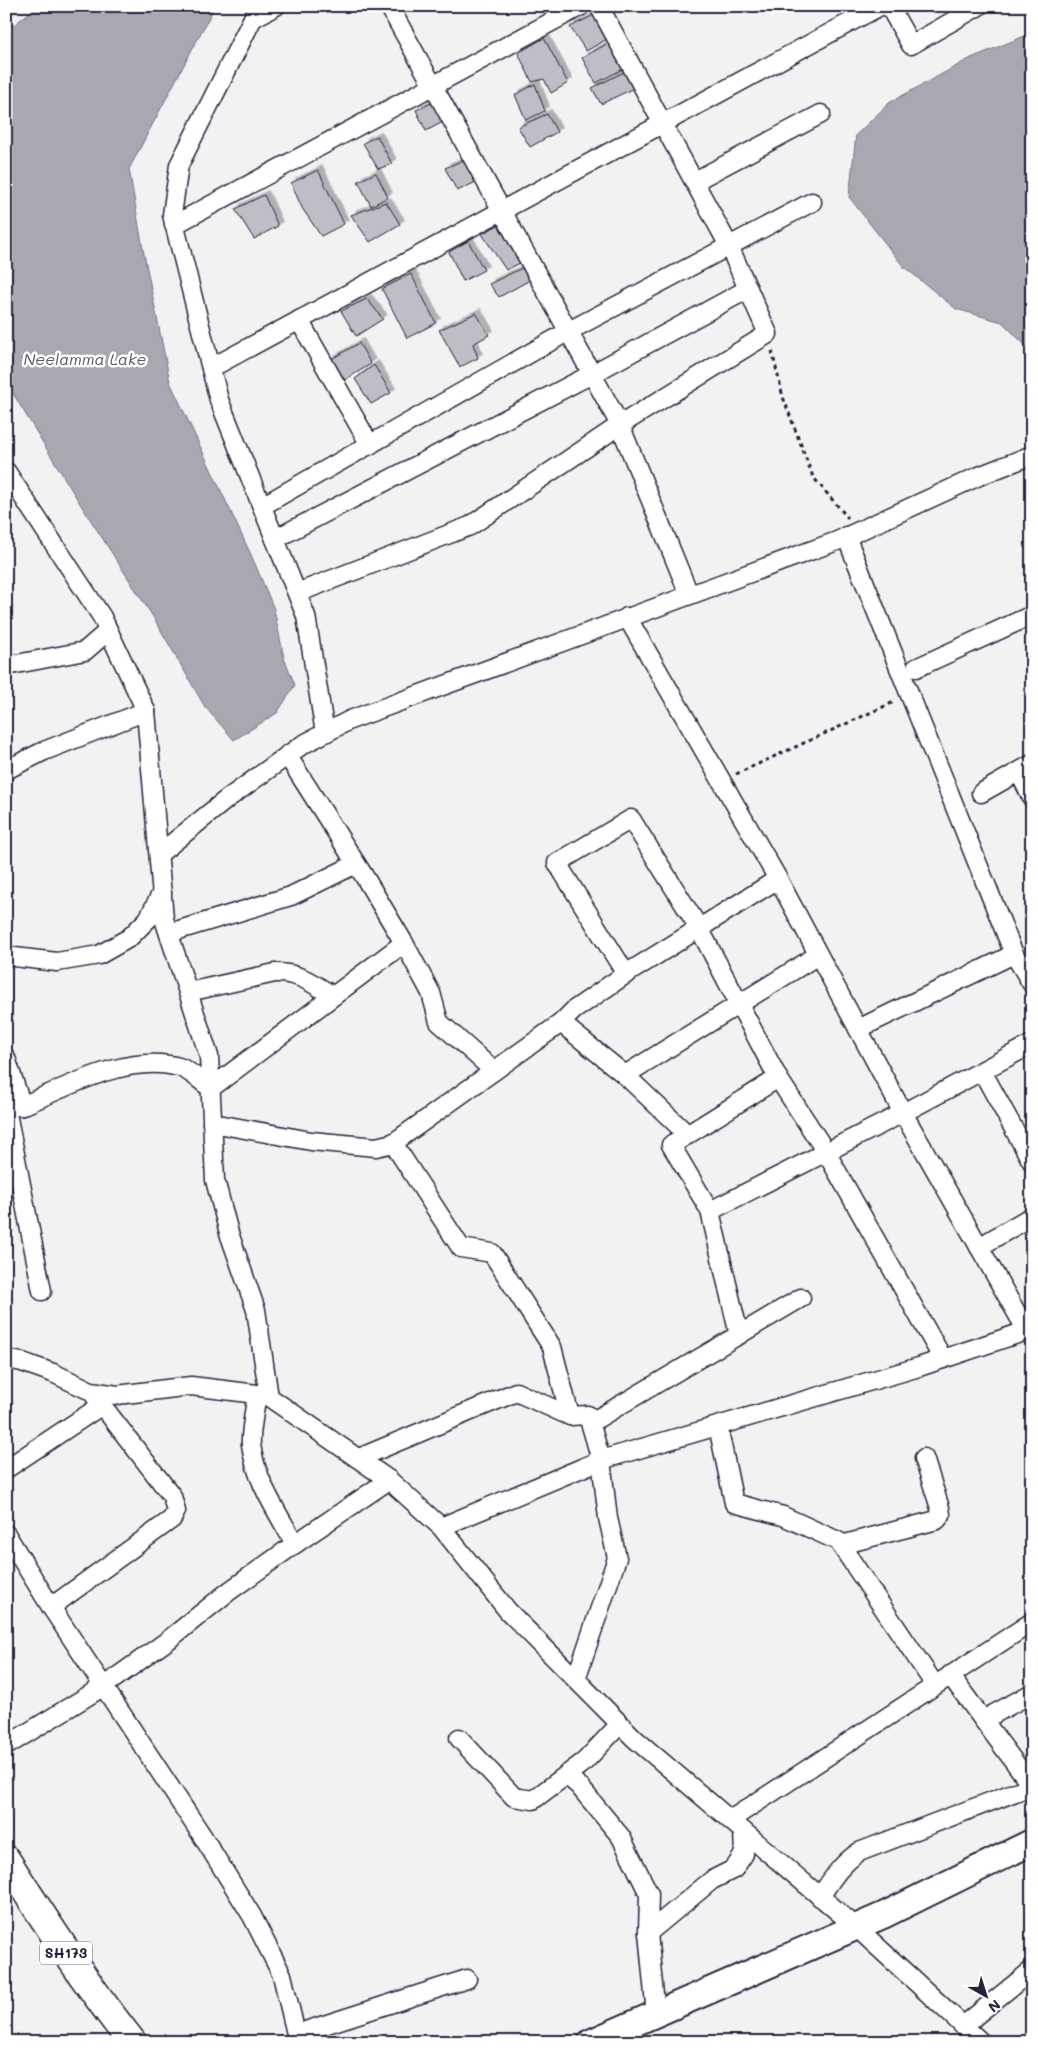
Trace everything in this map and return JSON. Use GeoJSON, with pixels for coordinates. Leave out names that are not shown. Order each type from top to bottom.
{"type":"FeatureCollection","features":[{"type":"Feature","properties":{"kind":"main road","name":"SH173"},"geometry":{"type":"LineString","coordinates":[[6,1860],[56,1938],[105,2008],[132,2042]]}},
{"type":"Feature","properties":{"kind":"street"},"geometry":{"type":"LineString","coordinates":[[276,6],[256,12],[179,166],[172,215],[219,400],[306,616],[325,733]]}},
{"type":"Feature","properties":{"kind":"street"},"geometry":{"type":"LineString","coordinates":[[389,6],[620,425],[689,594]]}},
{"type":"Feature","properties":{"kind":"street"},"geometry":{"type":"LineString","coordinates":[[174,225],[582,6]]}},
{"type":"Feature","properties":{"kind":"street"},"geometry":{"type":"LineString","coordinates":[[297,593],[470,526],[620,425],[768,334],[729,246],[599,6]]}},
{"type":"Feature","properties":{"kind":"street"},"geometry":{"type":"LineString","coordinates":[[210,368],[880,6]]}},
{"type":"Feature","properties":{"kind":"street"},"geometry":{"type":"LineString","coordinates":[[889,6],[910,45],[979,6]]}},
{"type":"Feature","properties":{"kind":"street"},"geometry":{"type":"LineString","coordinates":[[694,181],[822,114]]}},
{"type":"Feature","properties":{"kind":"street"},"geometry":{"type":"LineString","coordinates":[[262,506],[569,331],[812,202]]}},
{"type":"Feature","properties":{"kind":"street"},"geometry":{"type":"LineString","coordinates":[[275,539],[592,374],[748,289]]}},
{"type":"Feature","properties":{"kind":"street"},"geometry":{"type":"LineString","coordinates":[[299,320],[370,444]]}},
{"type":"Feature","properties":{"kind":"street"},"geometry":{"type":"LineString","coordinates":[[158,854],[227,799],[287,755],[350,720],[852,533],[1032,455]]}},
{"type":"Feature","properties":{"kind":"street"},"geometry":{"type":"LineString","coordinates":[[6,471],[102,617],[146,711],[164,919],[209,1056],[216,1180],[229,1232],[256,1310],[263,1395],[251,1442],[255,1465],[294,1544]]}},
{"type":"Feature","properties":{"kind":"street"},"geometry":{"type":"LineString","coordinates":[[852,533],[910,694],[1014,954],[1032,984]]}},
{"type":"Feature","properties":{"kind":"street"},"geometry":{"type":"LineString","coordinates":[[916,668],[1032,615]]}},
{"type":"Feature","properties":{"kind":"street"},"geometry":{"type":"LineString","coordinates":[[441,1527],[601,1460],[943,1359],[1029,1330],[979,1247],[903,1113],[778,879],[627,617]]}},
{"type":"Feature","properties":{"kind":"street"},"geometry":{"type":"LineString","coordinates":[[6,666],[84,651],[108,631]]}},
{"type":"Feature","properties":{"kind":"street"},"geometry":{"type":"LineString","coordinates":[[6,770],[44,751],[146,711]]}},
{"type":"Feature","properties":{"kind":"street"},"geometry":{"type":"LineString","coordinates":[[287,755],[404,943],[431,993],[439,1022],[494,1071]]}},
{"type":"Feature","properties":{"kind":"street"},"geometry":{"type":"LineString","coordinates":[[981,793],[1026,768],[1032,798]]}},
{"type":"Feature","properties":{"kind":"street"},"geometry":{"type":"LineString","coordinates":[[626,974],[558,863],[631,819],[699,928],[778,1078],[826,1152],[943,1359]]}},
{"type":"Feature","properties":{"kind":"street"},"geometry":{"type":"LineString","coordinates":[[169,933],[291,896],[356,864]]}},
{"type":"Feature","properties":{"kind":"street"},"geometry":{"type":"LineString","coordinates":[[212,1123],[311,1141],[376,1147],[393,1143],[561,1023],[574,1010],[626,974],[778,879]]}},
{"type":"Feature","properties":{"kind":"street"},"geometry":{"type":"LineString","coordinates":[[6,956],[57,962],[100,955],[129,938],[148,918],[162,892]]}},
{"type":"Feature","properties":{"kind":"street"},"geometry":{"type":"LineString","coordinates":[[211,1088],[404,943]]}},
{"type":"Feature","properties":{"kind":"street"},"geometry":{"type":"LineString","coordinates":[[858,1029],[1014,954]]}},
{"type":"Feature","properties":{"kind":"street"},"geometry":{"type":"LineString","coordinates":[[625,1075],[818,955]]}},
{"type":"Feature","properties":{"kind":"street"},"geometry":{"type":"LineString","coordinates":[[188,992],[287,972],[302,976],[333,996]]}},
{"type":"Feature","properties":{"kind":"street"},"geometry":{"type":"LineString","coordinates":[[561,1023],[625,1075],[688,1135]]}},
{"type":"Feature","properties":{"kind":"street"},"geometry":{"type":"LineString","coordinates":[[710,1211],[903,1113],[1032,1044]]}},
{"type":"Feature","properties":{"kind":"street"},"geometry":{"type":"LineString","coordinates":[[6,1058],[12,1107],[42,1291]]}},
{"type":"Feature","properties":{"kind":"street"},"geometry":{"type":"LineString","coordinates":[[12,1107],[113,1070],[152,1062],[181,1067],[211,1088]]}},
{"type":"Feature","properties":{"kind":"street"},"geometry":{"type":"LineString","coordinates":[[982,1071],[1032,1162]]}},
{"type":"Feature","properties":{"kind":"street"},"geometry":{"type":"LineString","coordinates":[[739,1335],[710,1211],[671,1145],[778,1078]]}},
{"type":"Feature","properties":{"kind":"street"},"geometry":{"type":"LineString","coordinates":[[393,1143],[461,1248],[492,1253],[552,1347],[570,1416]]}},
{"type":"Feature","properties":{"kind":"street"},"geometry":{"type":"LineString","coordinates":[[979,1247],[1032,1216]]}},
{"type":"Feature","properties":{"kind":"street"},"geometry":{"type":"LineString","coordinates":[[590,1423],[801,1298]]}},
{"type":"Feature","properties":{"kind":"street"},"geometry":{"type":"LineString","coordinates":[[6,1359],[53,1372],[97,1398],[175,1502],[176,1510],[172,1519],[51,1607]]}},
{"type":"Feature","properties":{"kind":"street"},"geometry":{"type":"LineString","coordinates":[[6,1468],[97,1398],[191,1386],[263,1395],[389,1480],[441,1527],[508,1611],[620,1724],[856,1927],[981,2042]]}},
{"type":"Feature","properties":{"kind":"street"},"geometry":{"type":"LineString","coordinates":[[359,1458],[516,1392],[570,1416],[588,1415],[601,1460],[608,1518],[617,1558],[576,1679]]}},
{"type":"Feature","properties":{"kind":"street"},"geometry":{"type":"LineString","coordinates":[[718,1426],[734,1503],[783,1516],[838,1541],[935,1685]]}},
{"type":"Feature","properties":{"kind":"street"},"geometry":{"type":"LineString","coordinates":[[841,1545],[937,1520],[941,1515],[940,1508],[924,1458]]}},
{"type":"Feature","properties":{"kind":"street"},"geometry":{"type":"LineString","coordinates":[[6,1746],[104,1686],[294,1544],[389,1480]]}},
{"type":"Feature","properties":{"kind":"street"},"geometry":{"type":"LineString","coordinates":[[6,1534],[51,1607],[203,1837],[252,1916],[282,1975],[297,2038],[467,1979]]}},
{"type":"Feature","properties":{"kind":"street"},"geometry":{"type":"LineString","coordinates":[[736,1825],[935,1685],[1032,1622]]}},
{"type":"Feature","properties":{"kind":"street"},"geometry":{"type":"LineString","coordinates":[[820,1897],[837,1870],[859,1852],[1032,1786],[950,1675]]}},
{"type":"Feature","properties":{"kind":"street"},"geometry":{"type":"LineString","coordinates":[[983,1720],[1032,1693]]}},
{"type":"Feature","properties":{"kind":"street"},"geometry":{"type":"LineString","coordinates":[[459,1738],[514,1797],[533,1800],[586,1761],[620,1724]]}},
{"type":"Feature","properties":{"kind":"street"},"geometry":{"type":"LineString","coordinates":[[566,1776],[579,1786],[621,1837],[650,1894],[648,1933],[656,2014]]}},
{"type":"Feature","properties":{"kind":"street"},"geometry":{"type":"LineString","coordinates":[[648,1933],[712,1880],[734,1869],[744,1854],[736,1825]]}},
{"type":"Feature","properties":{"kind":"street"},"geometry":{"type":"LineString","coordinates":[[591,2042],[884,1916],[1032,1842]]}},
{"type":"Feature","properties":{"kind":"street"},"geometry":{"type":"LineString","coordinates":[[963,2026],[1032,1970]]}},
{"type":"Feature","properties":{"kind":"path"},"geometry":{"type":"LineString","coordinates":[[768,334],[783,397],[813,477],[852,533]]}},
{"type":"Feature","properties":{"kind":"path"},"geometry":{"type":"LineString","coordinates":[[721,781],[910,694]]}},
{"type":"Feature","properties":{"kind":"water","name":"Neelamma Lake"},"geometry":{"type":"Polygon","coordinates":[[[38,6],[215,6],[129,169],[170,382],[252,557],[274,609],[284,658],[295,685],[277,713],[234,740],[205,707],[155,620],[79,502],[6,382],[6,31],[38,6]]]}},
{"type":"Feature","properties":{"kind":"water"},"geometry":{"type":"Polygon","coordinates":[[[1032,33],[1032,352],[1002,322],[956,309],[903,266],[849,197],[856,135],[889,103],[971,58],[1032,33]]]}},
{"type":"Feature","properties":{"kind":"building"},"geometry":{"type":"Polygon","coordinates":[[[596,14],[609,38],[586,51],[570,27],[596,14]]]}},
{"type":"Feature","properties":{"kind":"building"},"geometry":{"type":"Polygon","coordinates":[[[544,38],[568,83],[551,93],[544,79],[532,82],[518,53],[544,38]]]}},
{"type":"Feature","properties":{"kind":"building"},"geometry":{"type":"Polygon","coordinates":[[[610,42],[625,68],[596,83],[582,58],[610,42]]]}},
{"type":"Feature","properties":{"kind":"building"},"geometry":{"type":"Polygon","coordinates":[[[628,70],[636,87],[601,104],[592,88],[628,70]]]}},
{"type":"Feature","properties":{"kind":"building"},"geometry":{"type":"Polygon","coordinates":[[[535,84],[545,111],[526,120],[515,95],[535,84]]]}},
{"type":"Feature","properties":{"kind":"building"},"geometry":{"type":"Polygon","coordinates":[[[436,101],[445,121],[426,131],[416,110],[436,101]]]}},
{"type":"Feature","properties":{"kind":"building"},"geometry":{"type":"Polygon","coordinates":[[[547,114],[557,132],[530,147],[518,127],[547,114]]]}},
{"type":"Feature","properties":{"kind":"building"},"geometry":{"type":"Polygon","coordinates":[[[377,136],[392,164],[378,169],[363,143],[377,136]]]}},
{"type":"Feature","properties":{"kind":"building"},"geometry":{"type":"Polygon","coordinates":[[[468,158],[478,181],[457,191],[445,168],[468,158]]]}},
{"type":"Feature","properties":{"kind":"building"},"geometry":{"type":"Polygon","coordinates":[[[318,170],[344,224],[321,236],[302,208],[291,183],[318,170]]]}},
{"type":"Feature","properties":{"kind":"building"},"geometry":{"type":"Polygon","coordinates":[[[376,173],[388,197],[371,206],[358,181],[376,173]]]}},
{"type":"Feature","properties":{"kind":"building"},"geometry":{"type":"Polygon","coordinates":[[[264,195],[278,226],[254,239],[235,209],[264,195]]]}},
{"type":"Feature","properties":{"kind":"building"},"geometry":{"type":"Polygon","coordinates":[[[386,202],[400,224],[370,242],[351,215],[386,202]]]}},
{"type":"Feature","properties":{"kind":"building"},"geometry":{"type":"Polygon","coordinates":[[[498,225],[520,263],[506,270],[482,234],[498,225]]]}},
{"type":"Feature","properties":{"kind":"building"},"geometry":{"type":"Polygon","coordinates":[[[468,241],[484,270],[463,281],[449,252],[468,241]]]}},
{"type":"Feature","properties":{"kind":"building"},"geometry":{"type":"Polygon","coordinates":[[[522,268],[530,280],[499,297],[489,284],[522,268]]]}},
{"type":"Feature","properties":{"kind":"building"},"geometry":{"type":"Polygon","coordinates":[[[411,274],[436,323],[407,338],[382,289],[411,274]]]}},
{"type":"Feature","properties":{"kind":"building"},"geometry":{"type":"Polygon","coordinates":[[[367,299],[383,319],[356,336],[341,311],[367,299]]]}},
{"type":"Feature","properties":{"kind":"building"},"geometry":{"type":"Polygon","coordinates":[[[476,313],[489,335],[473,344],[478,358],[460,367],[439,330],[476,313]]]}},
{"type":"Feature","properties":{"kind":"building"},"geometry":{"type":"Polygon","coordinates":[[[359,343],[371,364],[341,382],[328,361],[359,343]]]}},
{"type":"Feature","properties":{"kind":"building"},"geometry":{"type":"Polygon","coordinates":[[[374,365],[391,393],[371,404],[355,379],[374,365]]]}}]}
